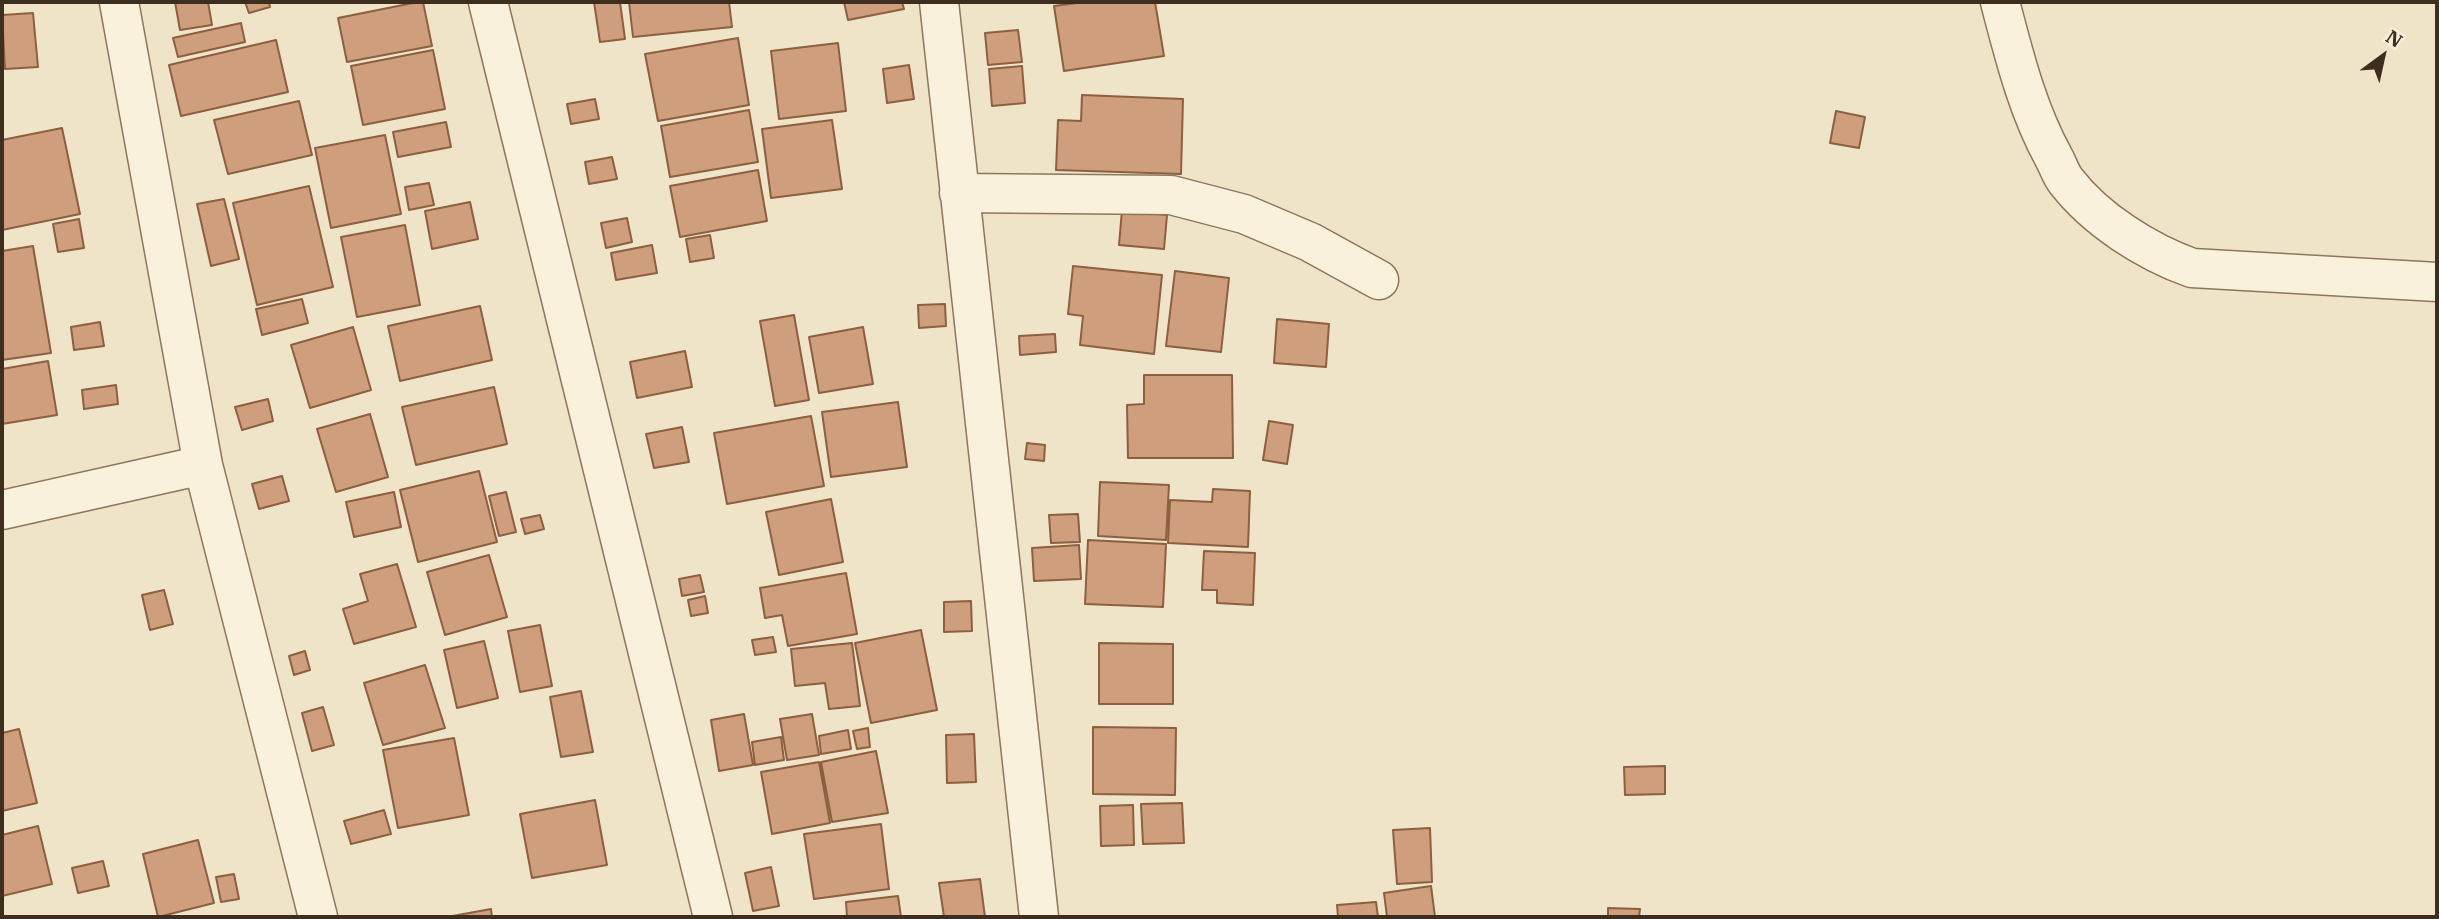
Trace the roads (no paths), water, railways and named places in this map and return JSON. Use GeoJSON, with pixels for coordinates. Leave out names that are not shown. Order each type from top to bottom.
{"type":"FeatureCollection","features":[{"type":"Feature","properties":{"kind":"street"},"geometry":{"type":"LineString","coordinates":[[119,2],[203,465],[318,917]]}},
{"type":"Feature","properties":{"kind":"street"},"geometry":{"type":"LineString","coordinates":[[488,2],[713,917]]}},
{"type":"Feature","properties":{"kind":"street"},"geometry":{"type":"LineString","coordinates":[[939,2],[1039,917]]}},
{"type":"Feature","properties":{"kind":"street"},"geometry":{"type":"LineString","coordinates":[[2000,2],[2022,85],[2045,141],[2066,181],[2097,212],[2160,256],[2192,268],[2437,282]]}},
{"type":"Feature","properties":{"kind":"street"},"geometry":{"type":"LineString","coordinates":[[959,193],[1171,195],[1244,214],[1310,242],[1379,280]]}},
{"type":"Feature","properties":{"kind":"street"},"geometry":{"type":"LineString","coordinates":[[2,510],[203,465]]}}]}
